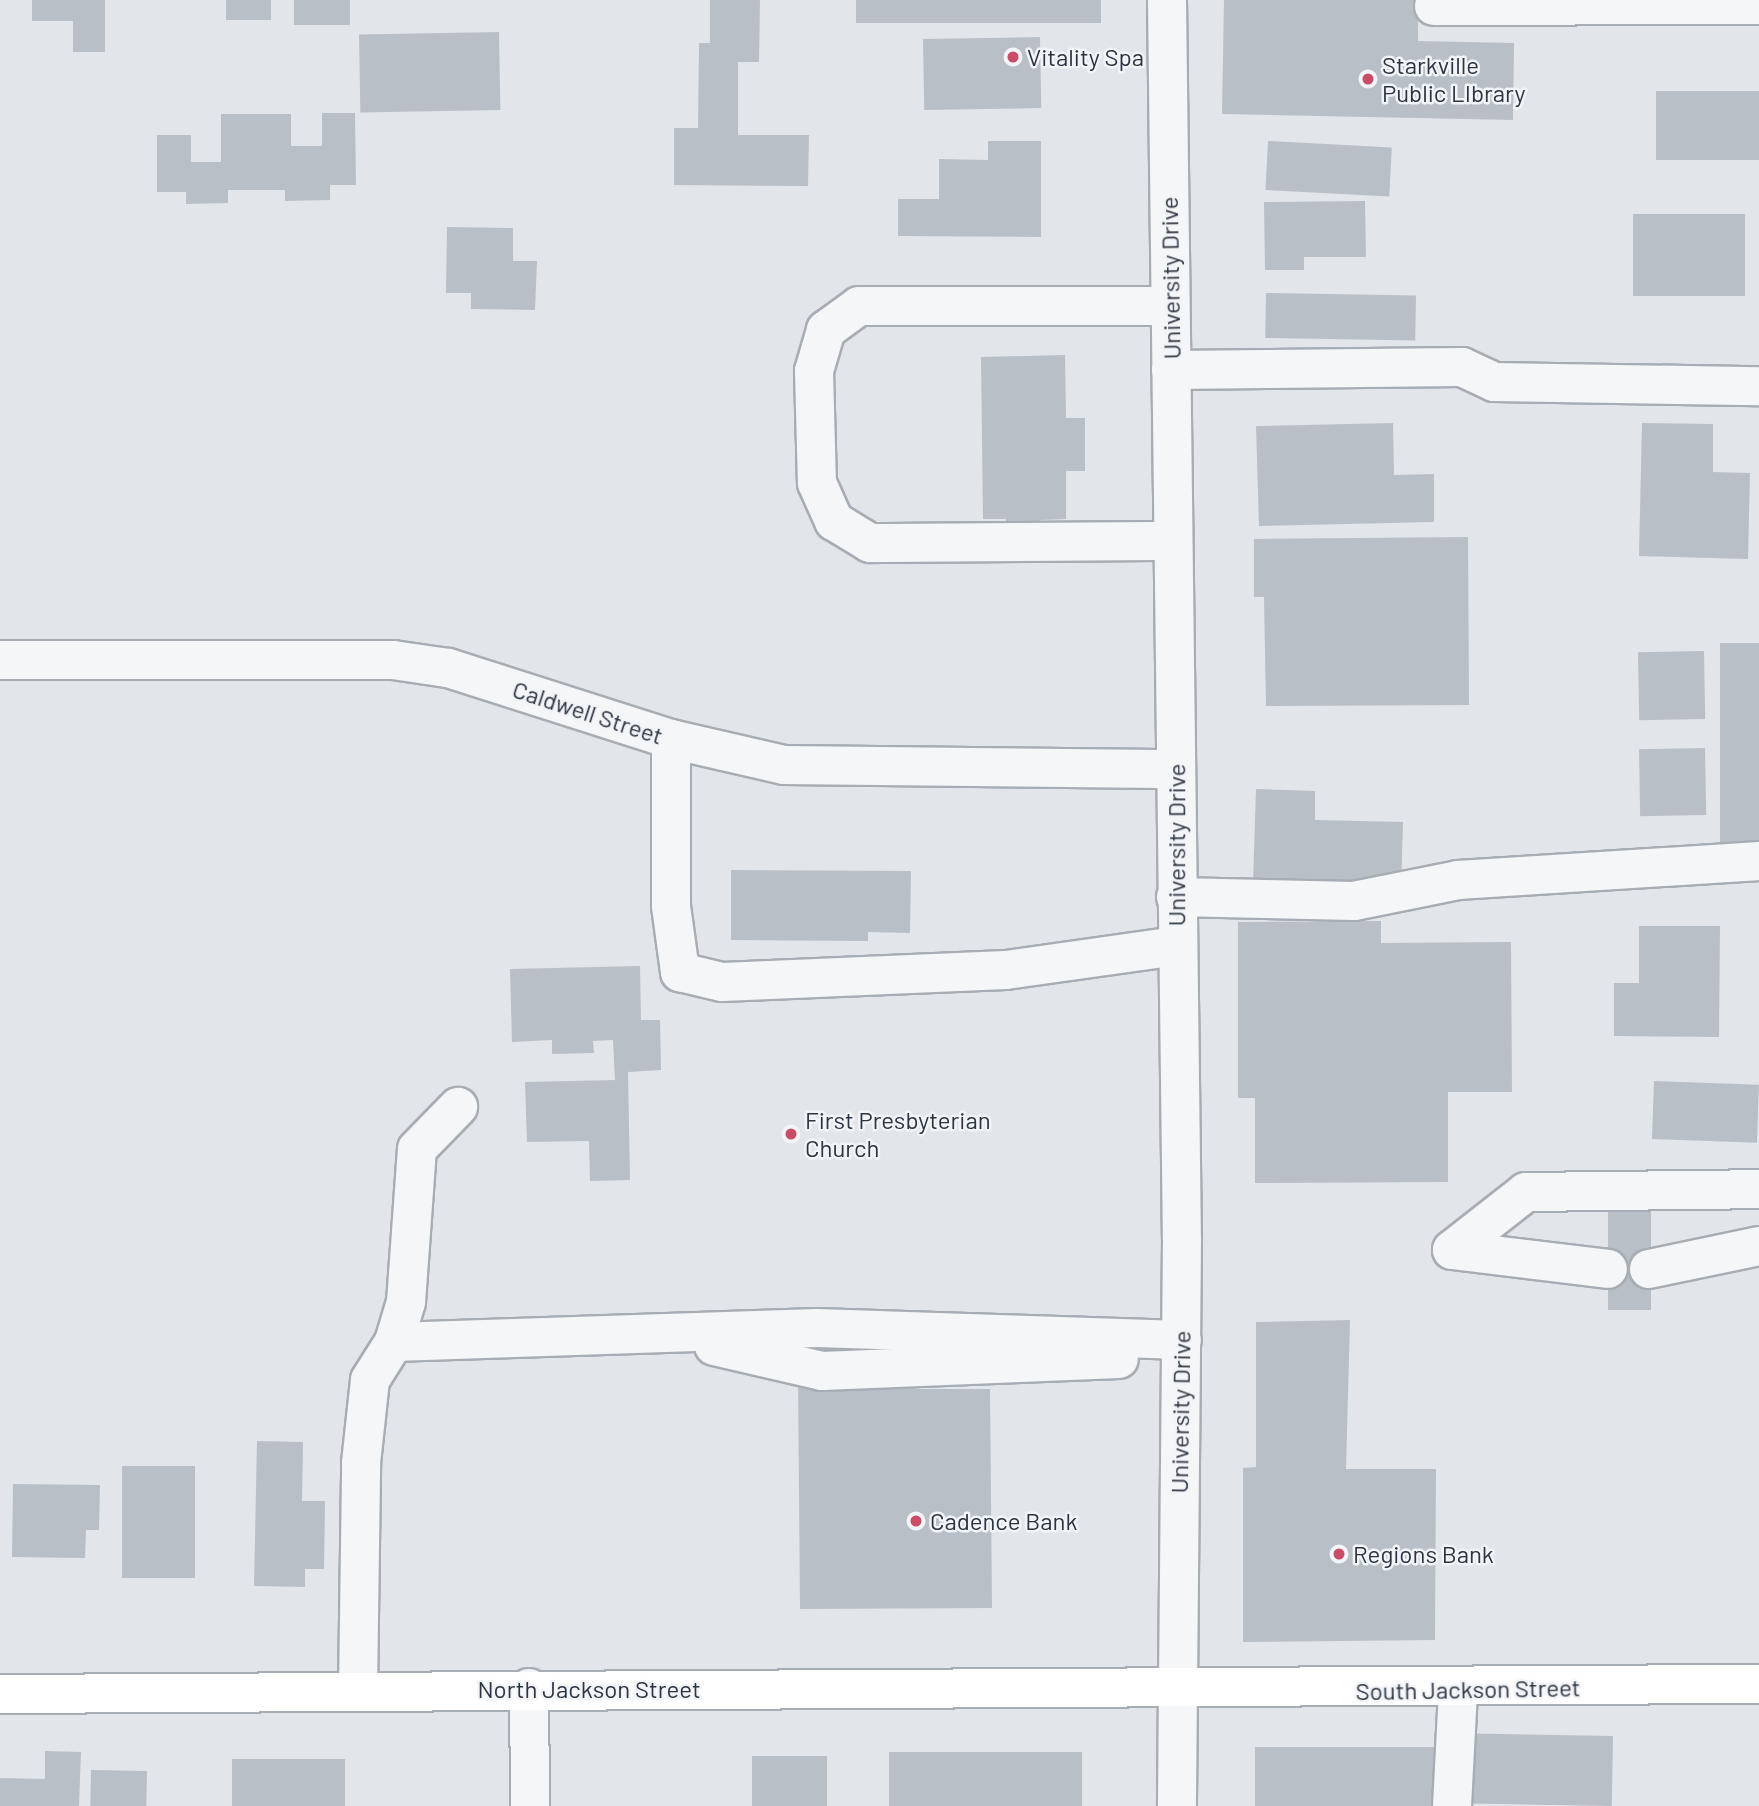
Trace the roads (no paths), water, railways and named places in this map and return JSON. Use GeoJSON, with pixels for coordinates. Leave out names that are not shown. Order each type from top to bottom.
{"type":"FeatureCollection","features":[{"type":"Feature","properties":{"kind":"main road","name":"South Jackson Street"},"geometry":{"type":"LineString","coordinates":[[1178,1690],[1458,1690],[1759,1684]]}},
{"type":"Feature","properties":{"kind":"main road","name":"North Jackson Street"},"geometry":{"type":"LineString","coordinates":[[0,1693],[529,1688],[1178,1690]]}},
{"type":"Feature","properties":{"kind":"street","name":"University Drive"},"geometry":{"type":"LineString","coordinates":[[1167,0],[1181,1340],[1177,1806]]}},
{"type":"Feature","properties":{"kind":"street"},"geometry":{"type":"LineString","coordinates":[[1434,6],[1759,5]]}},
{"type":"Feature","properties":{"kind":"street"},"geometry":{"type":"LineString","coordinates":[[1170,306],[859,306],[827,330],[814,371],[817,483],[834,521],[870,543],[1172,541]]}},
{"type":"Feature","properties":{"kind":"street"},"geometry":{"type":"LineString","coordinates":[[1171,370],[1462,367],[1494,382],[1759,386]]}},
{"type":"Feature","properties":{"kind":"street","name":"Caldwell Street"},"geometry":{"type":"LineString","coordinates":[[0,660],[394,660],[448,668],[671,739],[785,765],[1175,769]]}},
{"type":"Feature","properties":{"kind":"street"},"geometry":{"type":"LineString","coordinates":[[671,739],[671,906],[680,972],[722,982],[1006,970],[1177,946]]}},
{"type":"Feature","properties":{"kind":"street"},"geometry":{"type":"LineString","coordinates":[[1176,897],[1354,901],[1458,880],[1759,861]]}},
{"type":"Feature","properties":{"kind":"street"},"geometry":{"type":"LineString","coordinates":[[358,1690],[361,1464],[370,1380],[394,1342],[406,1302],[417,1149],[458,1107]]}},
{"type":"Feature","properties":{"kind":"street"},"geometry":{"type":"LineString","coordinates":[[1608,1269],[1452,1250],[1526,1192],[1759,1189]]}},
{"type":"Feature","properties":{"kind":"street"},"geometry":{"type":"LineString","coordinates":[[1649,1269],[1759,1246]]}},
{"type":"Feature","properties":{"kind":"street"},"geometry":{"type":"LineString","coordinates":[[394,1342],[671,1335],[817,1328],[1181,1340]]}},
{"type":"Feature","properties":{"kind":"street"},"geometry":{"type":"LineString","coordinates":[[529,1688],[530,1806]]}},
{"type":"Feature","properties":{"kind":"street"},"geometry":{"type":"LineString","coordinates":[[1452,1806],[1458,1690]]}},
{"type":"Feature","properties":{"kind":"place","name":"Vitality Spa"},"geometry":{"type":"Point","coordinates":[1013,57]}},
{"type":"Feature","properties":{"kind":"place","name":"Starkville Public LIbrary"},"geometry":{"type":"Point","coordinates":[1368,79]}},
{"type":"Feature","properties":{"kind":"place","name":"First Presbyterian Church"},"geometry":{"type":"Point","coordinates":[791,1134]}},
{"type":"Feature","properties":{"kind":"place","name":"Cadence Bank"},"geometry":{"type":"Point","coordinates":[916,1521]}},
{"type":"Feature","properties":{"kind":"place","name":"Regions Bank"},"geometry":{"type":"Point","coordinates":[1339,1554]}}]}
